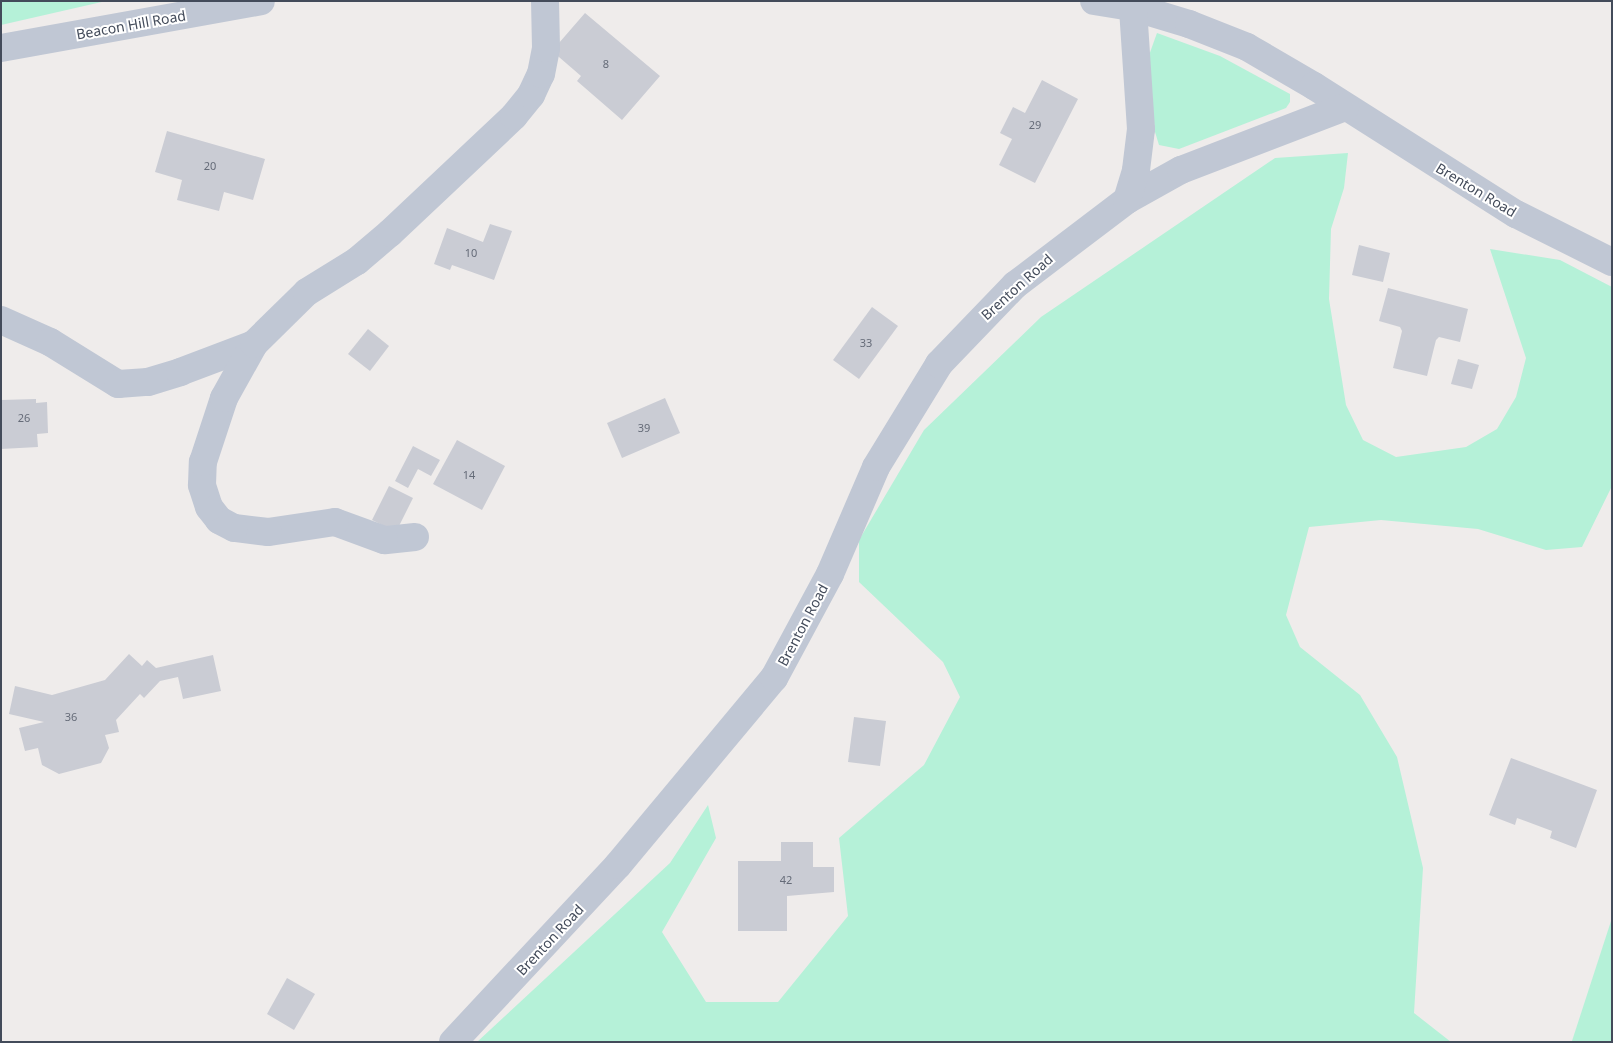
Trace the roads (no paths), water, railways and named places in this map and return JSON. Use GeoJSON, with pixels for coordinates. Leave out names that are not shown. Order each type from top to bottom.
{"type":"FeatureCollection","features":[{"type":"Feature","properties":{"kind":"street","name":"Beacon Hill Road"},"geometry":{"type":"LineString","coordinates":[[1,48],[261,1]]}},
{"type":"Feature","properties":{"kind":"street"},"geometry":{"type":"LineString","coordinates":[[415,537],[384,540],[335,522],[268,532],[234,528],[220,520],[208,507],[202,485],[203,462],[224,398],[254,344],[307,292],[357,261],[390,233],[514,116],[531,95],[540,74],[546,48],[545,1]]}},
{"type":"Feature","properties":{"kind":"street"},"geometry":{"type":"LineString","coordinates":[[1094,1],[1133,7],[1141,129],[1136,170],[1127,200]]}},
{"type":"Feature","properties":{"kind":"street","name":"Brenton Road"},"geometry":{"type":"LineString","coordinates":[[1133,7],[1189,24],[1247,47],[1516,214],[1612,262]]}},
{"type":"Feature","properties":{"kind":"street","name":"Brenton Road"},"geometry":{"type":"LineString","coordinates":[[453,1042],[618,865],[774,678],[830,574],[876,467],[938,364],[1015,285],[1127,200],[1180,170],[1345,107]]}},
{"type":"Feature","properties":{"kind":"street"},"geometry":{"type":"LineString","coordinates":[[1,320],[50,342],[118,384],[132,385],[172,374],[254,344]]}}]}
